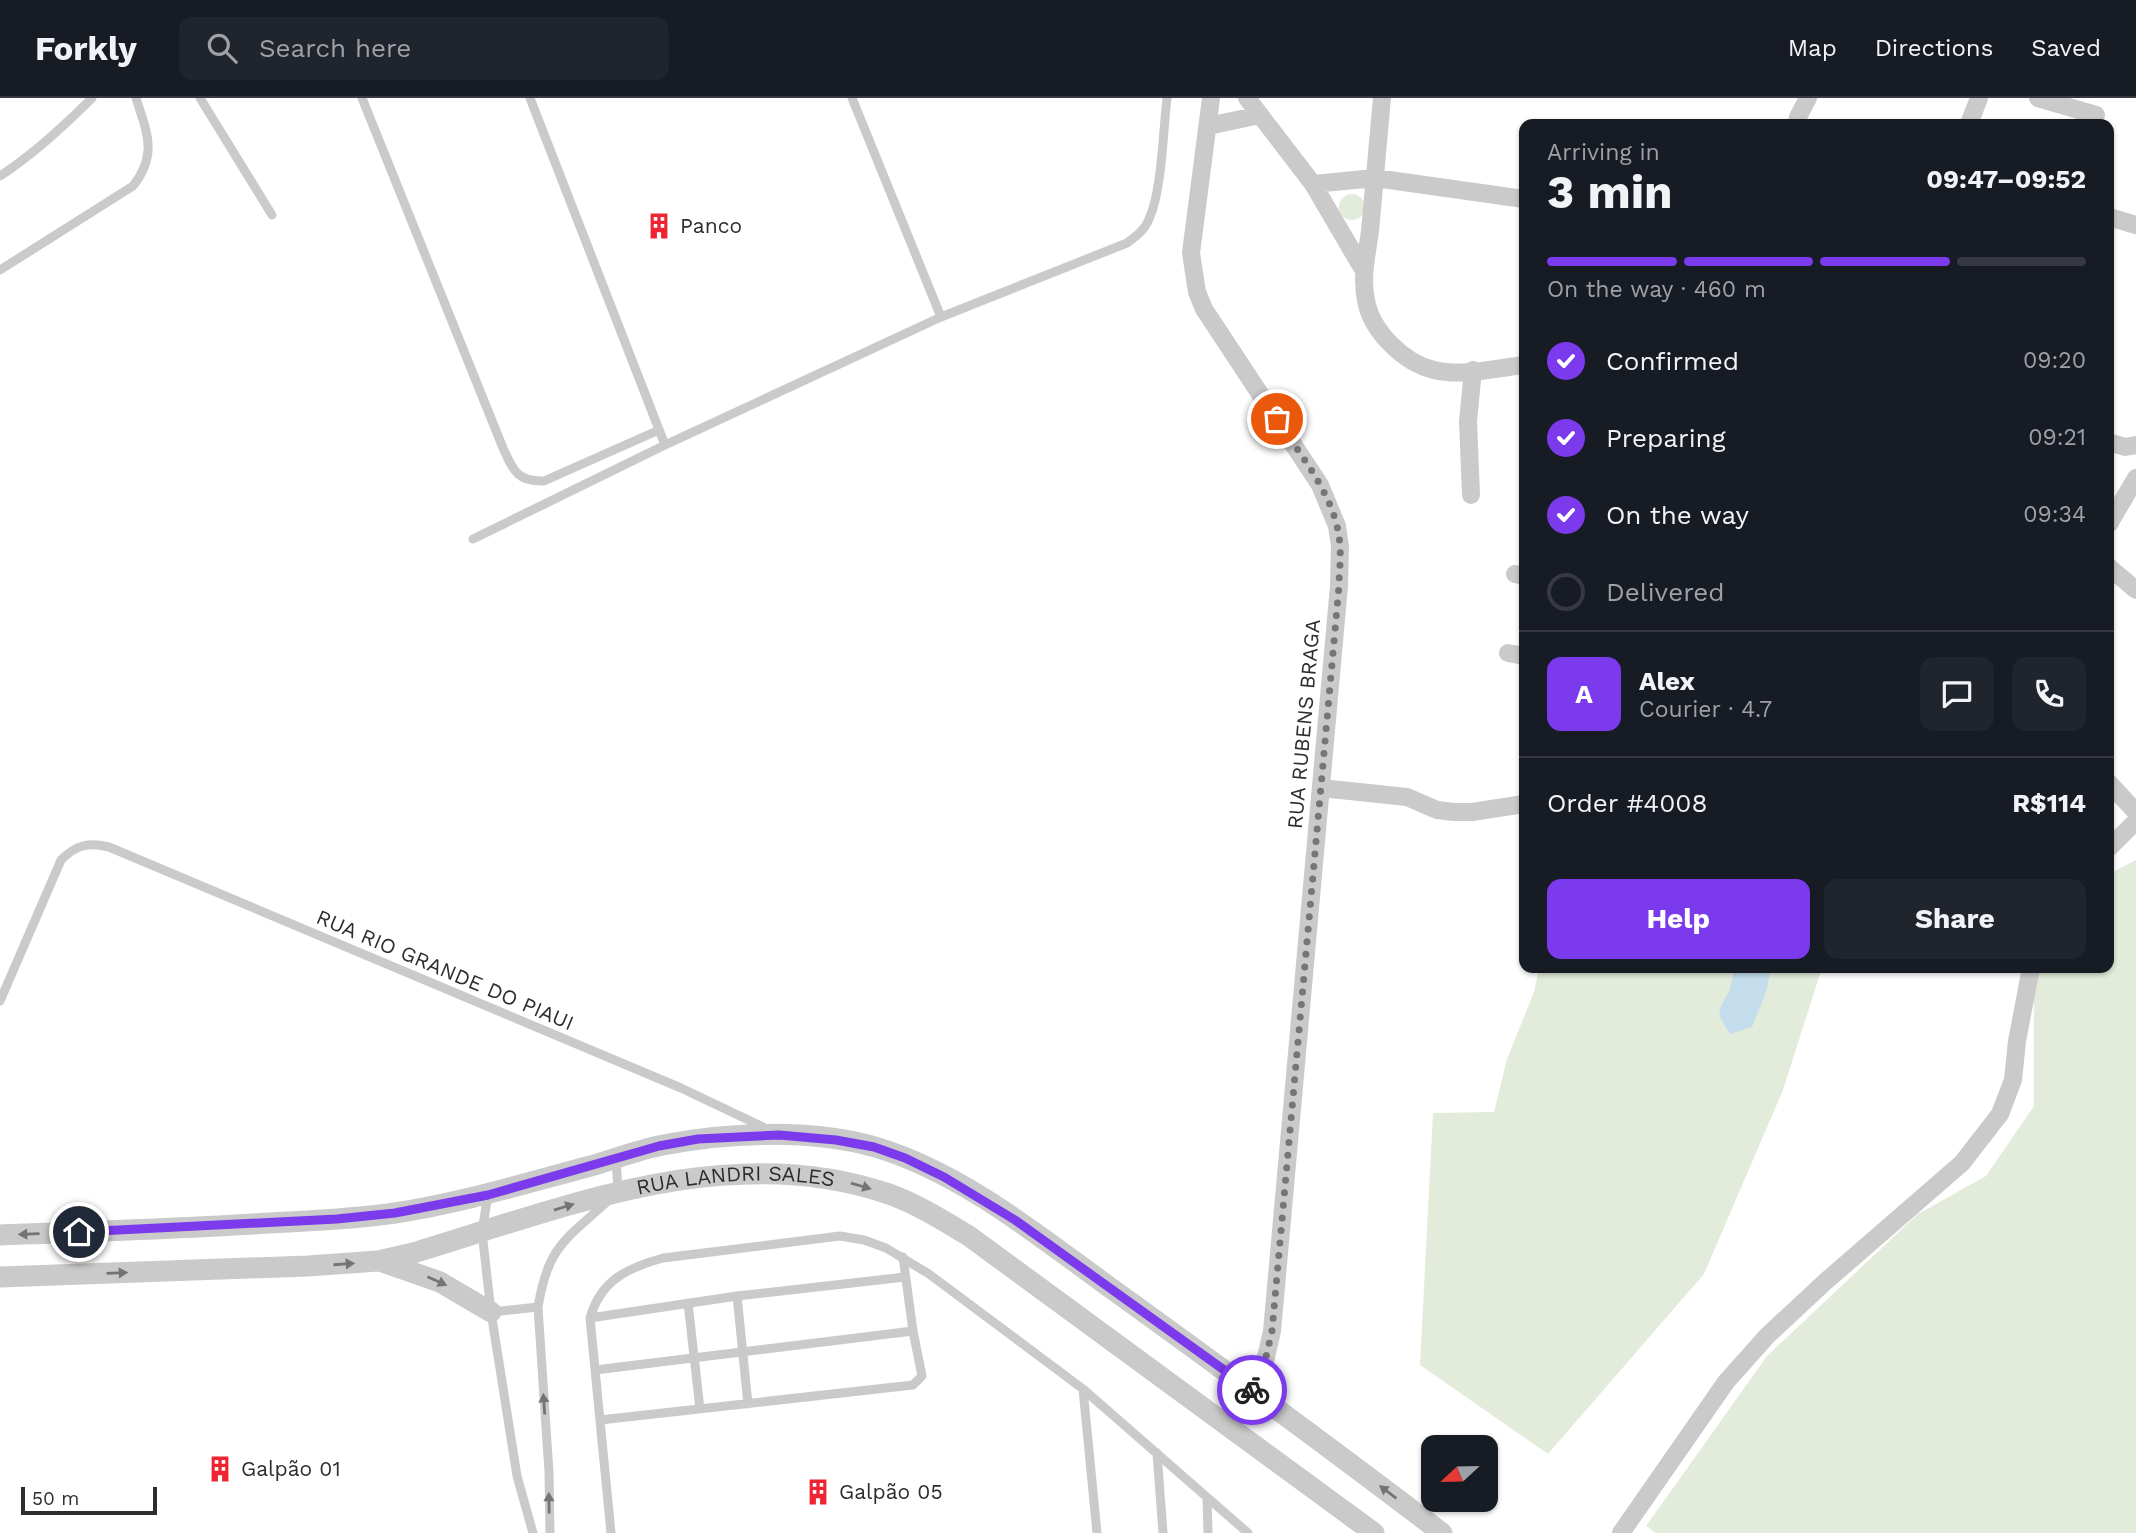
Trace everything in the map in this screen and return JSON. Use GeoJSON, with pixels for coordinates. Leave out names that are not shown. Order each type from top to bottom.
{"type":"FeatureCollection","features":[{"type":"Feature","properties":{"kind":"street","name":"RUA RUBENS BRAGA"},"geometry":{"type":"LineString","coordinates":[[1210,98],[1191,253],[1197,292],[1204,309],[1320,485],[1337,526],[1340,547],[1339,586],[1272,1331],[1263,1370],[1231,1426]]}},
{"type":"Feature","properties":{"kind":"street"},"geometry":{"type":"LineString","coordinates":[[1247,98],[1313,184],[1364,271]]}},
{"type":"Feature","properties":{"kind":"street"},"geometry":{"type":"LineString","coordinates":[[1382,98],[1364,271],[1366,301],[1372,318],[1382,334],[1395,347],[1432,370],[1451,372],[1519,365]]}},
{"type":"Feature","properties":{"kind":"street"},"geometry":{"type":"LineString","coordinates":[[1798,119],[1808,98]]}},
{"type":"Feature","properties":{"kind":"street"},"geometry":{"type":"LineString","coordinates":[[1971,119],[1979,98]]}},
{"type":"Feature","properties":{"kind":"street"},"geometry":{"type":"LineString","coordinates":[[2038,98],[2096,115]]}},
{"type":"Feature","properties":{"kind":"street"},"geometry":{"type":"LineString","coordinates":[[1208,126],[1260,115]]}},
{"type":"Feature","properties":{"kind":"street"},"geometry":{"type":"LineString","coordinates":[[1313,184],[1375,178],[1519,198]]}},
{"type":"Feature","properties":{"kind":"street"},"geometry":{"type":"LineString","coordinates":[[2114,218],[2136,225]]}},
{"type":"Feature","properties":{"kind":"street"},"geometry":{"type":"LineString","coordinates":[[1471,495],[1468,421],[1473,370]]}},
{"type":"Feature","properties":{"kind":"street"},"geometry":{"type":"LineString","coordinates":[[2114,444],[2125,447],[2136,445]]}},
{"type":"Feature","properties":{"kind":"street"},"geometry":{"type":"LineString","coordinates":[[2114,515],[2136,478]]}},
{"type":"Feature","properties":{"kind":"street"},"geometry":{"type":"LineString","coordinates":[[2114,571],[2136,590]]}},
{"type":"Feature","properties":{"kind":"street"},"geometry":{"type":"LineString","coordinates":[[1321,788],[1406,797],[1437,810],[1454,812],[1519,805]]}},
{"type":"Feature","properties":{"kind":"street"},"geometry":{"type":"LineString","coordinates":[[2114,788],[2136,812]]}},
{"type":"Feature","properties":{"kind":"street"},"geometry":{"type":"LineString","coordinates":[[2114,843],[2136,821]]}},
{"type":"Feature","properties":{"kind":"street"},"geometry":{"type":"LineString","coordinates":[[1621,1533],[1726,1382],[1767,1336],[1962,1163],[1981,1141],[2000,1114],[2013,1080],[2017,1041],[2030,973]]}},
{"type":"Feature","properties":{"kind":"street","name":"RUA LANDRI SALES"},"geometry":{"type":"LineString","coordinates":[[0,1235],[337,1219],[395,1213],[488,1195],[659,1146],[698,1139],[779,1135],[836,1140],[874,1147],[905,1158],[944,1177],[1015,1220],[1253,1390],[1443,1533]]}},
{"type":"Feature","properties":{"kind":"street","name":"RUA LANDRI SALES"},"geometry":{"type":"LineString","coordinates":[[0,1277],[378,1261],[618,1191],[716,1176],[783,1174],[846,1182],[891,1195],[933,1214],[970,1236],[1374,1533]]}},
{"type":"Feature","properties":{"kind":"street"},"geometry":{"type":"LineString","coordinates":[[378,1261],[440,1282],[491,1312]]}},
{"type":"Feature","properties":{"kind":"lane"},"geometry":{"type":"LineString","coordinates":[[0,176],[22,162],[92,98]]}},
{"type":"Feature","properties":{"kind":"lane"},"geometry":{"type":"LineString","coordinates":[[0,270],[133,186],[143,173],[149,156],[147,135],[135,98]]}},
{"type":"Feature","properties":{"kind":"lane"},"geometry":{"type":"LineString","coordinates":[[200,98],[271,215]]}},
{"type":"Feature","properties":{"kind":"lane"},"geometry":{"type":"LineString","coordinates":[[362,98],[503,448],[520,477],[531,482],[544,481],[659,430]]}},
{"type":"Feature","properties":{"kind":"lane"},"geometry":{"type":"LineString","coordinates":[[530,98],[665,445]]}},
{"type":"Feature","properties":{"kind":"lane"},"geometry":{"type":"LineString","coordinates":[[852,98],[941,317]]}},
{"type":"Feature","properties":{"kind":"lane"},"geometry":{"type":"LineString","coordinates":[[472,539],[665,445],[941,317],[1127,243],[1140,233],[1149,220],[1156,200],[1167,98]]}},
{"type":"Feature","properties":{"kind":"lane","name":"RUA RIO GRANDE DO PIAUI"},"geometry":{"type":"LineString","coordinates":[[0,1001],[61,860],[71,850],[93,843],[108,846],[681,1088],[779,1135]]}},
{"type":"Feature","properties":{"kind":"lane"},"geometry":{"type":"LineString","coordinates":[[550,1533],[549,1472],[538,1307],[541,1287],[551,1260],[564,1239],[618,1191],[616,1158]]}},
{"type":"Feature","properties":{"kind":"lane"},"geometry":{"type":"LineString","coordinates":[[488,1195],[482,1232],[491,1312],[517,1476],[533,1533]]}},
{"type":"Feature","properties":{"kind":"lane"},"geometry":{"type":"LineString","coordinates":[[611,1533],[590,1318],[595,1301],[608,1284],[643,1264],[663,1258],[840,1237],[864,1240],[886,1248],[929,1274],[1083,1389],[1248,1533]]}},
{"type":"Feature","properties":{"kind":"lane"},"geometry":{"type":"LineString","coordinates":[[600,1420],[913,1385],[922,1376],[903,1257]]}},
{"type":"Feature","properties":{"kind":"lane"},"geometry":{"type":"LineString","coordinates":[[590,1318],[737,1296],[905,1277]]}},
{"type":"Feature","properties":{"kind":"lane"},"geometry":{"type":"LineString","coordinates":[[737,1296],[748,1404]]}},
{"type":"Feature","properties":{"kind":"lane"},"geometry":{"type":"LineString","coordinates":[[688,1303],[700,1409]]}},
{"type":"Feature","properties":{"kind":"lane"},"geometry":{"type":"LineString","coordinates":[[491,1312],[538,1307]]}},
{"type":"Feature","properties":{"kind":"lane"},"geometry":{"type":"LineString","coordinates":[[595,1370],[913,1331]]}},
{"type":"Feature","properties":{"kind":"lane"},"geometry":{"type":"LineString","coordinates":[[1083,1389],[1097,1533]]}},
{"type":"Feature","properties":{"kind":"lane"},"geometry":{"type":"LineString","coordinates":[[1157,1453],[1163,1533]]}},
{"type":"Feature","properties":{"kind":"lane"},"geometry":{"type":"LineString","coordinates":[[1207,1499],[1208,1533]]}},
{"type":"Feature","properties":{"kind":"green space"},"geometry":{"type":"Polygon","coordinates":[[[1352,194],[1361,198],[1365,207],[1361,216],[1352,220],[1343,216],[1339,207],[1343,198],[1352,194]]]}},
{"type":"Feature","properties":{"kind":"green space"},"geometry":{"type":"Polygon","coordinates":[[[2136,860],[2136,1533],[1656,1533],[1646,1526],[1767,1356],[1918,1214],[1986,1176],[2034,1106],[2034,981],[2038,973],[2114,973],[2114,871],[2136,860]]]}},
{"type":"Feature","properties":{"kind":"green space"},"geometry":{"type":"Polygon","coordinates":[[[1538,973],[1821,973],[1783,1090],[1704,1274],[1548,1454],[1420,1365],[1433,1113],[1494,1112],[1507,1059],[1534,992],[1538,973]]]}},
{"type":"Feature","properties":{"kind":"water"},"geometry":{"type":"Polygon","coordinates":[[[1733,973],[1769,973],[1764,998],[1752,1027],[1730,1034],[1721,1019],[1720,1008],[1733,973]]]}},
{"type":"Feature","properties":{"kind":"way so far"},"geometry":{"type":"LineString","coordinates":[[1252,1390],[1263,1370],[1272,1331],[1339,586],[1340,547],[1331,507],[1320,485],[1277,419]]}},
{"type":"Feature","properties":{"kind":"place","name":"Panco"},"geometry":{"type":"Point","coordinates":[659,226]}},
{"type":"Feature","properties":{"kind":"place","name":"Galpão 01"},"geometry":{"type":"Point","coordinates":[220,1469]}},
{"type":"Feature","properties":{"kind":"place","name":"Galpão 05"},"geometry":{"type":"Point","coordinates":[818,1492]}},
{"type":"Feature","properties":{"kind":"route"},"geometry":{"type":"LineString","coordinates":[[79,1232],[337,1219],[395,1213],[488,1195],[659,1146],[698,1139],[779,1135],[836,1140],[874,1147],[905,1158],[981,1198],[1252,1390]]}}]}
